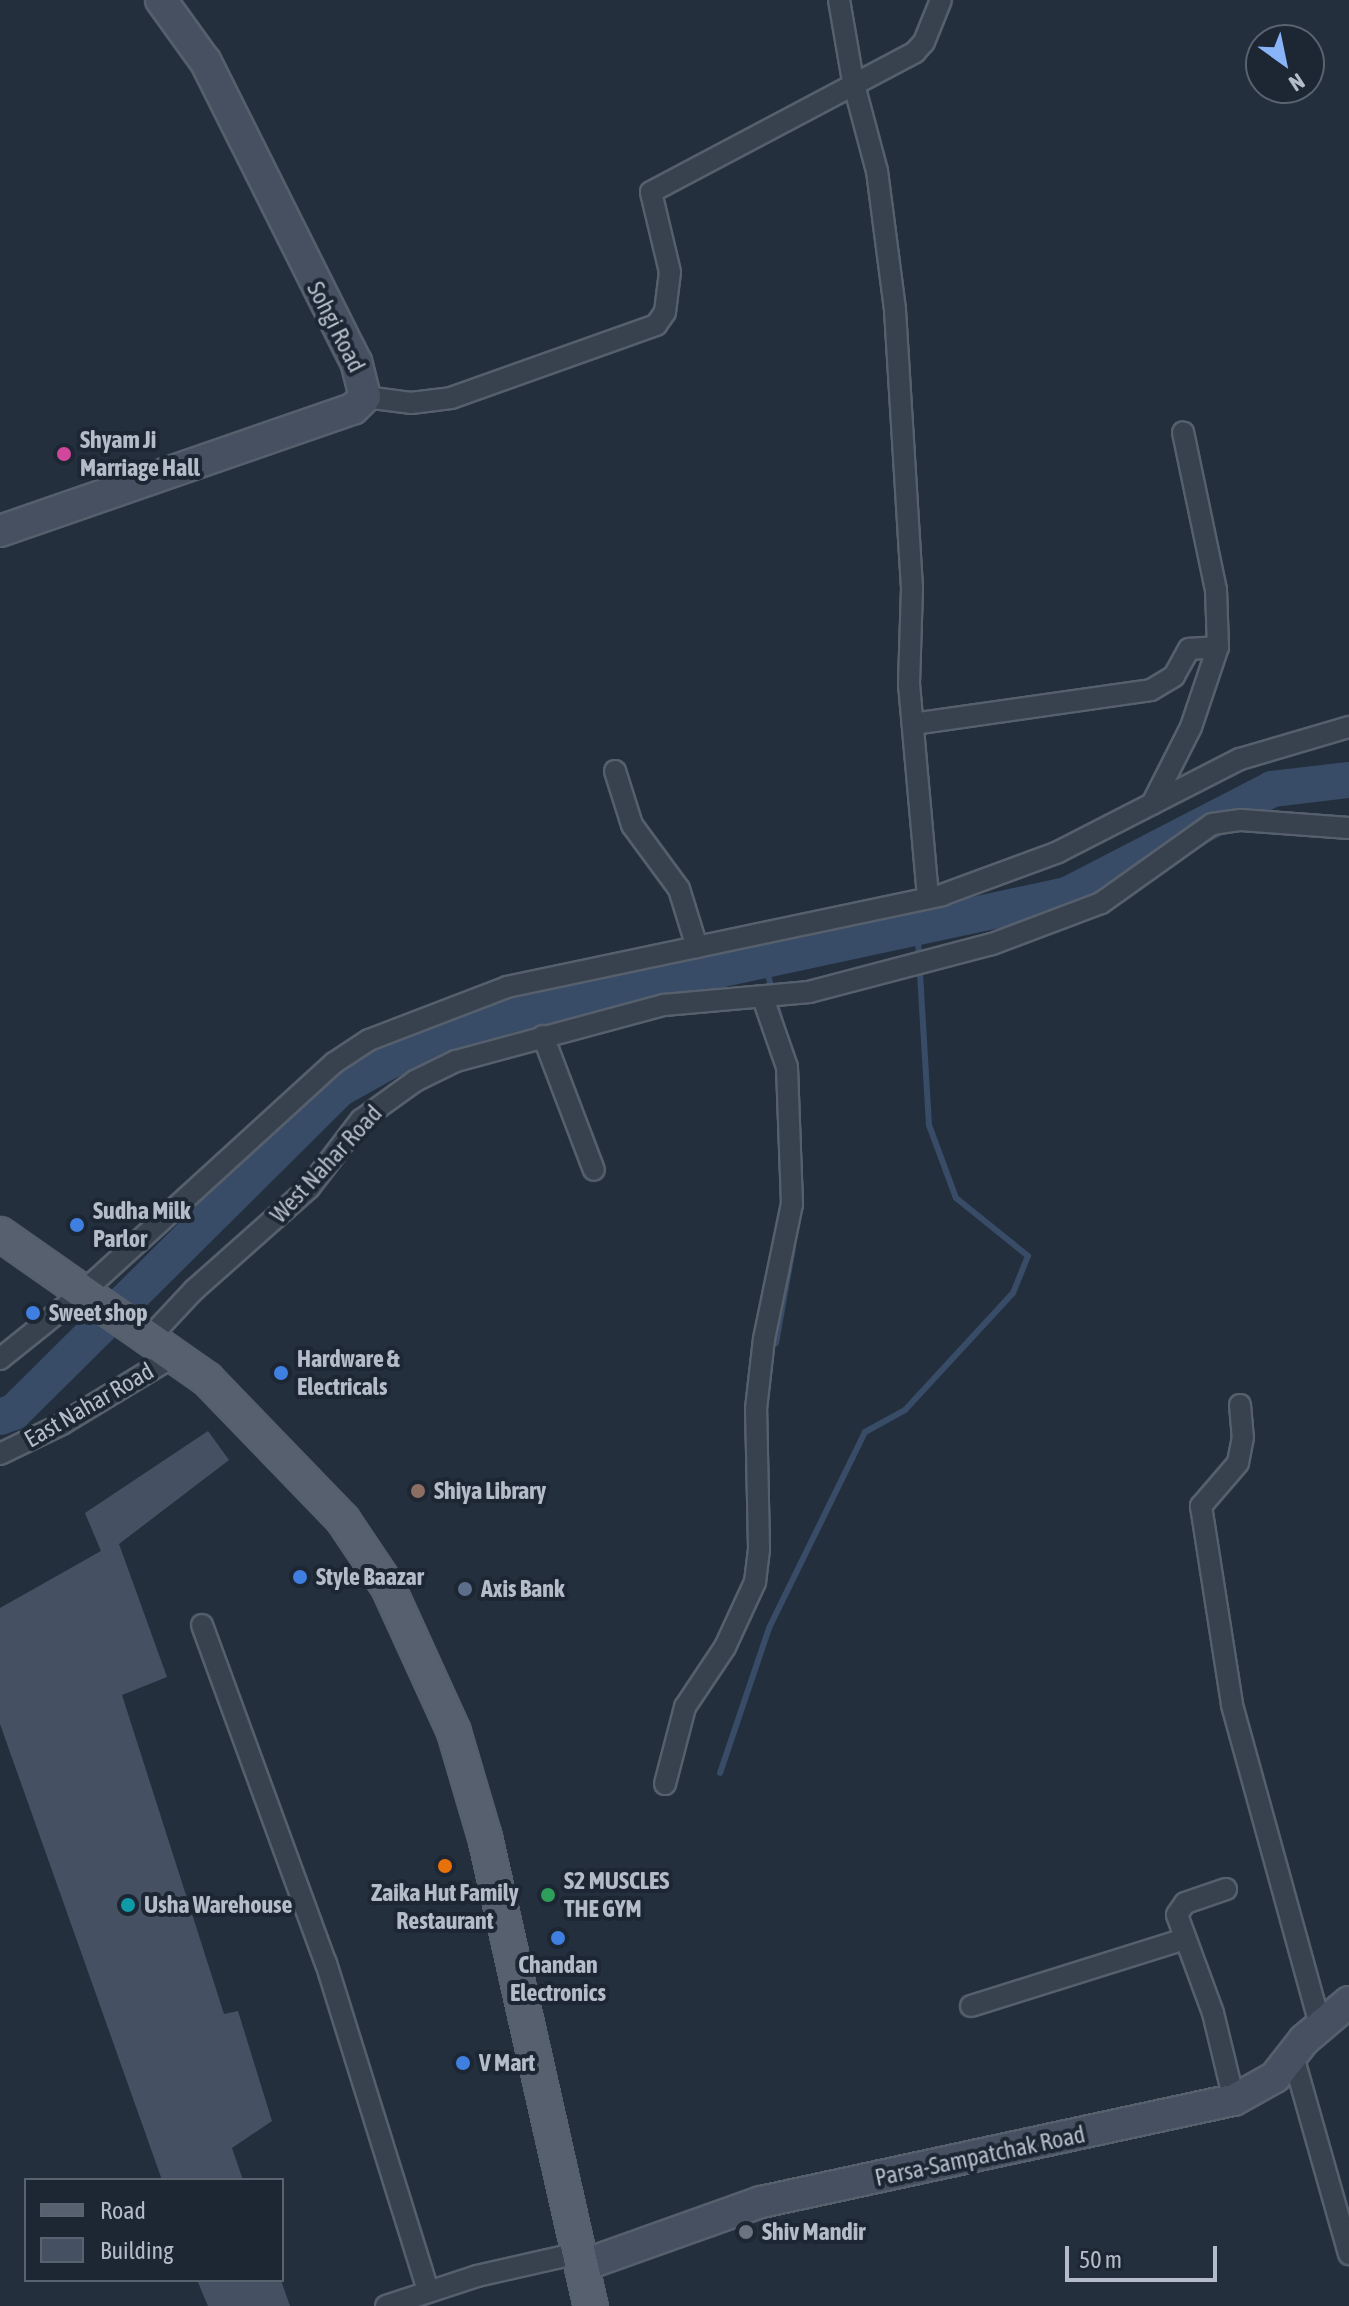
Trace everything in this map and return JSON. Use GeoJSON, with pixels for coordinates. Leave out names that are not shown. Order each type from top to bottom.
{"type":"FeatureCollection","features":[{"type":"Feature","properties":{"kind":"main road"},"geometry":{"type":"LineString","coordinates":[[0,1234],[156,1340],[238,1409],[343,1520],[388,1587],[429,1671],[485,1837],[546,2090],[591,2306]]}},
{"type":"Feature","properties":{"kind":"street","name":"Sohgi Road"},"geometry":{"type":"LineString","coordinates":[[0,531],[353,409],[365,397],[356,362],[205,61],[161,0]]}},
{"type":"Feature","properties":{"kind":"street"},"geometry":{"type":"LineString","coordinates":[[839,0],[853,81],[877,171],[895,310],[912,588],[913,724],[928,898]]}},
{"type":"Feature","properties":{"kind":"street"},"geometry":{"type":"LineString","coordinates":[[365,397],[411,403],[451,398],[656,325],[665,312],[670,272],[651,192],[853,81],[920,48],[941,0]]}},
{"type":"Feature","properties":{"kind":"street"},"geometry":{"type":"LineString","coordinates":[[1152,804],[1195,717],[1218,647],[1216,590],[1183,432]]}},
{"type":"Feature","properties":{"kind":"street"},"geometry":{"type":"LineString","coordinates":[[913,724],[1151,690],[1174,676],[1189,649],[1218,647]]}},
{"type":"Feature","properties":{"kind":"street"},"geometry":{"type":"LineString","coordinates":[[0,1359],[93,1300],[293,1099],[369,1040],[507,987],[928,898],[1058,852],[1240,759],[1349,727]]}},
{"type":"Feature","properties":{"kind":"street"},"geometry":{"type":"LineString","coordinates":[[615,771],[632,825],[679,889],[697,947]]}},
{"type":"Feature","properties":{"kind":"street","name":"West Nahar Road"},"geometry":{"type":"LineString","coordinates":[[156,1340],[194,1290],[309,1188],[343,1141],[380,1103],[456,1061],[690,1000],[765,998],[809,992],[955,956],[1101,903],[1212,824],[1252,820],[1349,828]]}},
{"type":"Feature","properties":{"kind":"street"},"geometry":{"type":"LineString","coordinates":[[665,1784],[685,1707],[725,1647],[755,1582],[759,1548],[756,1409],[764,1339],[792,1204],[787,1067],[765,998]]}},
{"type":"Feature","properties":{"kind":"street"},"geometry":{"type":"LineString","coordinates":[[543,1036],[594,1170]]}},
{"type":"Feature","properties":{"kind":"street","name":"East Nahar Road"},"geometry":{"type":"LineString","coordinates":[[0,1454],[62,1424],[156,1340]]}},
{"type":"Feature","properties":{"kind":"street"},"geometry":{"type":"LineString","coordinates":[[1240,1405],[1243,1437],[1238,1463],[1201,1506],[1232,1705],[1320,2024]]}},
{"type":"Feature","properties":{"kind":"street"},"geometry":{"type":"LineString","coordinates":[[202,1625],[326,1963],[428,2291]]}},
{"type":"Feature","properties":{"kind":"street"},"geometry":{"type":"LineString","coordinates":[[1226,1889],[1181,1906],[1177,1915],[1213,2013],[1234,2100]]}},
{"type":"Feature","properties":{"kind":"street"},"geometry":{"type":"LineString","coordinates":[[971,2006],[1185,1939]]}},
{"type":"Feature","properties":{"kind":"street","name":"Parsa-Sampatchak Road"},"geometry":{"type":"LineString","coordinates":[[580,2260],[761,2202],[1234,2100],[1275,2077],[1320,2024],[1349,2002]]}},
{"type":"Feature","properties":{"kind":"street"},"geometry":{"type":"LineString","coordinates":[[1293,2056],[1349,2254]]}},
{"type":"Feature","properties":{"kind":"street"},"geometry":{"type":"LineString","coordinates":[[386,2306],[428,2291],[580,2260]]}},
{"type":"Feature","properties":{"kind":"building","name":"Usha Warehouse"},"geometry":{"type":"Polygon","coordinates":[[[208,1431],[229,1460],[119,1544],[167,1677],[122,1695],[224,2014],[238,2011],[272,2121],[232,2148],[242,2178],[161,2178],[0,1724],[0,1608],[101,1551],[85,1513],[208,1431]]]}},
{"type":"Feature","properties":{"kind":"building"},"geometry":{"type":"Polygon","coordinates":[[[198,2282],[282,2282],[290,2306],[208,2306],[198,2282]]]}},
{"type":"Feature","properties":{"kind":"waterway"},"geometry":{"type":"LineString","coordinates":[[0,1417],[14,1412],[339,1089],[389,1061],[509,1015],[1067,895],[1272,789],[1349,780]]}},
{"type":"Feature","properties":{"kind":"waterway"},"geometry":{"type":"LineString","coordinates":[[720,1773],[769,1628],[865,1432],[905,1410],[1013,1293],[1028,1256],[956,1198],[929,1125],[917,925]]}},
{"type":"Feature","properties":{"kind":"waterway"},"geometry":{"type":"LineString","coordinates":[[763,957],[789,1050]]}},
{"type":"Feature","properties":{"kind":"waterway"},"geometry":{"type":"LineString","coordinates":[[776,1343],[793,1248]]}},
{"type":"Feature","properties":{"kind":"place","name":"Shyam Ji Marriage Hall"},"geometry":{"type":"Point","coordinates":[64,454]}},
{"type":"Feature","properties":{"kind":"place","name":"Sudha Milk Parlor"},"geometry":{"type":"Point","coordinates":[77,1225]}},
{"type":"Feature","properties":{"kind":"place","name":"Sweet shop"},"geometry":{"type":"Point","coordinates":[33,1313]}},
{"type":"Feature","properties":{"kind":"place","name":"Hardware & Electricals"},"geometry":{"type":"Point","coordinates":[281,1373]}},
{"type":"Feature","properties":{"kind":"place","name":"Shiya Library"},"geometry":{"type":"Point","coordinates":[418,1491]}},
{"type":"Feature","properties":{"kind":"place","name":"Style Baazar"},"geometry":{"type":"Point","coordinates":[300,1577]}},
{"type":"Feature","properties":{"kind":"place","name":"Axis Bank"},"geometry":{"type":"Point","coordinates":[465,1589]}},
{"type":"Feature","properties":{"kind":"place","name":"Zaika Hut Family Restaurant"},"geometry":{"type":"Point","coordinates":[445,1866]}},
{"type":"Feature","properties":{"kind":"place","name":"S2 MUSCLES THE GYM"},"geometry":{"type":"Point","coordinates":[548,1895]}},
{"type":"Feature","properties":{"kind":"place","name":"Usha Warehouse"},"geometry":{"type":"Point","coordinates":[128,1905]}},
{"type":"Feature","properties":{"kind":"place","name":"Chandan Electronics"},"geometry":{"type":"Point","coordinates":[558,1938]}},
{"type":"Feature","properties":{"kind":"place","name":"V Mart"},"geometry":{"type":"Point","coordinates":[463,2063]}},
{"type":"Feature","properties":{"kind":"place","name":"Shiv Mandir"},"geometry":{"type":"Point","coordinates":[746,2232]}}]}
